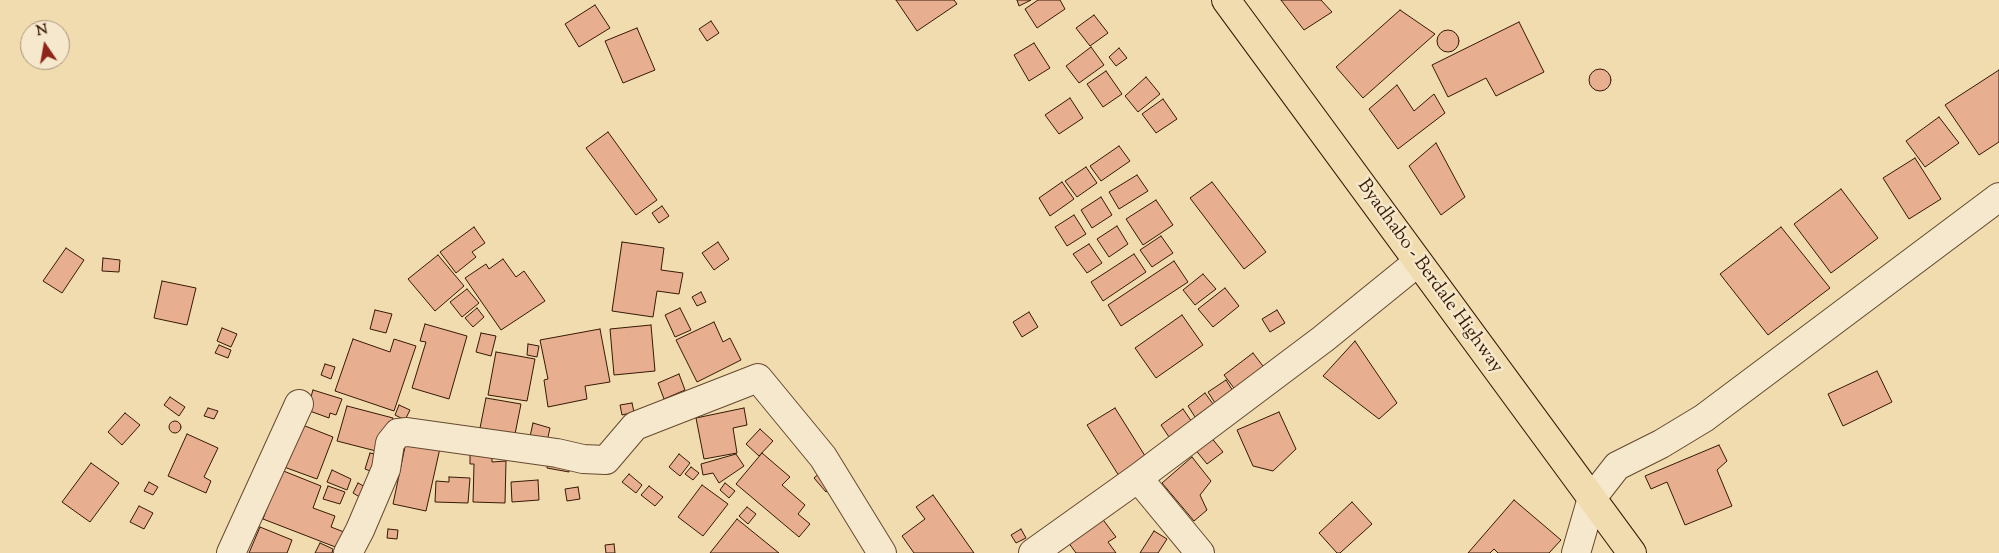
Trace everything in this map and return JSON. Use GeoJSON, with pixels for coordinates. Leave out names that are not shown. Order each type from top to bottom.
{"type":"FeatureCollection","features":[{"type":"Feature","properties":{"kind":"main road","name":"Byadhabo - Berdale Highway"},"geometry":{"type":"LineString","coordinates":[[1226,0],[1632,553]]}},
{"type":"Feature","properties":{"kind":"street"},"geometry":{"type":"LineString","coordinates":[[1576,553],[1592,498],[1617,466],[1661,444],[1704,418],[1999,197]]}},
{"type":"Feature","properties":{"kind":"street"},"geometry":{"type":"LineString","coordinates":[[1033,553],[1138,478],[1323,339],[1418,262]]}},
{"type":"Feature","properties":{"kind":"street"},"geometry":{"type":"LineString","coordinates":[[348,553],[386,469],[390,443],[398,433],[407,432],[557,453],[583,459],[606,460],[635,426],[758,378],[824,457],[882,553]]}},
{"type":"Feature","properties":{"kind":"street"},"geometry":{"type":"LineString","coordinates":[[230,553],[299,404]]}},
{"type":"Feature","properties":{"kind":"street"},"geometry":{"type":"LineString","coordinates":[[1138,478],[1200,553]]}},
{"type":"Feature","properties":{"kind":"building"},"geometry":{"type":"Polygon","coordinates":[[[896,0],[954,0],[957,4],[917,31],[896,0]]]}},
{"type":"Feature","properties":{"kind":"building"},"geometry":{"type":"Polygon","coordinates":[[[1017,0],[1031,0],[1019,6],[1017,0]]]}},
{"type":"Feature","properties":{"kind":"building"},"geometry":{"type":"Polygon","coordinates":[[[1038,0],[1060,0],[1065,9],[1037,28],[1025,9],[1038,0]]]}},
{"type":"Feature","properties":{"kind":"building"},"geometry":{"type":"Polygon","coordinates":[[[1281,0],[1321,0],[1332,12],[1304,30],[1281,0]]]}},
{"type":"Feature","properties":{"kind":"building"},"geometry":{"type":"Polygon","coordinates":[[[595,5],[610,28],[579,47],[565,24],[595,5]]]}},
{"type":"Feature","properties":{"kind":"building"},"geometry":{"type":"Polygon","coordinates":[[[1400,10],[1435,34],[1363,98],[1336,67],[1400,10]]]}},
{"type":"Feature","properties":{"kind":"building"},"geometry":{"type":"Polygon","coordinates":[[[1094,15],[1108,33],[1090,46],[1076,28],[1094,15]]]}},
{"type":"Feature","properties":{"kind":"building"},"geometry":{"type":"Polygon","coordinates":[[[711,21],[719,33],[707,41],[699,29],[711,21]]]}},
{"type":"Feature","properties":{"kind":"building"},"geometry":{"type":"Polygon","coordinates":[[[1519,22],[1544,72],[1496,96],[1486,78],[1448,97],[1432,65],[1519,22]]]}},
{"type":"Feature","properties":{"kind":"building"},"geometry":{"type":"Polygon","coordinates":[[[637,28],[655,70],[623,83],[605,41],[637,28]]]}},
{"type":"Feature","properties":{"kind":"building"},"geometry":{"type":"Polygon","coordinates":[[[1448,30],[1458,37],[1459,41],[1452,51],[1448,52],[1438,45],[1437,41],[1444,31],[1448,30]]]}},
{"type":"Feature","properties":{"kind":"building"},"geometry":{"type":"Polygon","coordinates":[[[1034,43],[1050,68],[1029,81],[1014,55],[1034,43]]]}},
{"type":"Feature","properties":{"kind":"building"},"geometry":{"type":"Polygon","coordinates":[[[1091,47],[1104,65],[1079,83],[1066,66],[1091,47]]]}},
{"type":"Feature","properties":{"kind":"building"},"geometry":{"type":"Polygon","coordinates":[[[1119,48],[1127,58],[1116,66],[1109,57],[1119,48]]]}},
{"type":"Feature","properties":{"kind":"building"},"geometry":{"type":"Polygon","coordinates":[[[1600,69],[1608,72],[1611,80],[1608,88],[1600,91],[1592,88],[1589,80],[1592,72],[1600,69]]]}},
{"type":"Feature","properties":{"kind":"building"},"geometry":{"type":"Polygon","coordinates":[[[1999,70],[1999,142],[1979,155],[1945,105],[1999,70]]]}},
{"type":"Feature","properties":{"kind":"building"},"geometry":{"type":"Polygon","coordinates":[[[1106,71],[1122,94],[1103,107],[1087,84],[1106,71]]]}},
{"type":"Feature","properties":{"kind":"building"},"geometry":{"type":"Polygon","coordinates":[[[1146,77],[1160,94],[1138,112],[1125,96],[1146,77]]]}},
{"type":"Feature","properties":{"kind":"building"},"geometry":{"type":"Polygon","coordinates":[[[1397,85],[1414,111],[1434,94],[1445,113],[1398,149],[1369,109],[1397,85]]]}},
{"type":"Feature","properties":{"kind":"building"},"geometry":{"type":"Polygon","coordinates":[[[1070,98],[1083,118],[1059,134],[1045,115],[1070,98]]]}},
{"type":"Feature","properties":{"kind":"building"},"geometry":{"type":"Polygon","coordinates":[[[1163,99],[1177,119],[1156,133],[1142,114],[1163,99]]]}},
{"type":"Feature","properties":{"kind":"building"},"geometry":{"type":"Polygon","coordinates":[[[1939,117],[1959,143],[1925,167],[1906,141],[1939,117]]]}},
{"type":"Feature","properties":{"kind":"building"},"geometry":{"type":"Polygon","coordinates":[[[608,132],[657,200],[636,215],[586,148],[608,132]]]}},
{"type":"Feature","properties":{"kind":"building"},"geometry":{"type":"Polygon","coordinates":[[[1436,143],[1465,197],[1441,215],[1409,166],[1436,143]]]}},
{"type":"Feature","properties":{"kind":"building"},"geometry":{"type":"Polygon","coordinates":[[[1119,146],[1130,161],[1101,181],[1090,166],[1119,146]]]}},
{"type":"Feature","properties":{"kind":"building"},"geometry":{"type":"Polygon","coordinates":[[[1915,158],[1941,199],[1909,219],[1883,178],[1915,158]]]}},
{"type":"Feature","properties":{"kind":"building"},"geometry":{"type":"Polygon","coordinates":[[[1086,167],[1097,183],[1077,197],[1065,181],[1086,167]]]}},
{"type":"Feature","properties":{"kind":"building"},"geometry":{"type":"Polygon","coordinates":[[[1137,175],[1148,191],[1119,209],[1109,192],[1137,175]]]}},
{"type":"Feature","properties":{"kind":"building"},"geometry":{"type":"Polygon","coordinates":[[[1062,182],[1074,199],[1050,216],[1039,198],[1062,182]]]}},
{"type":"Feature","properties":{"kind":"building"},"geometry":{"type":"Polygon","coordinates":[[[1212,182],[1266,252],[1244,269],[1190,198],[1212,182]]]}},
{"type":"Feature","properties":{"kind":"building"},"geometry":{"type":"Polygon","coordinates":[[[1841,189],[1878,238],[1831,273],[1794,224],[1841,189]]]}},
{"type":"Feature","properties":{"kind":"building"},"geometry":{"type":"Polygon","coordinates":[[[1101,197],[1112,215],[1092,228],[1081,210],[1101,197]]]}},
{"type":"Feature","properties":{"kind":"building"},"geometry":{"type":"Polygon","coordinates":[[[1156,200],[1173,225],[1143,245],[1126,219],[1156,200]]]}},
{"type":"Feature","properties":{"kind":"building"},"geometry":{"type":"Polygon","coordinates":[[[662,206],[669,216],[659,223],[652,213],[662,206]]]}},
{"type":"Feature","properties":{"kind":"building"},"geometry":{"type":"Polygon","coordinates":[[[1074,215],[1086,234],[1067,246],[1055,227],[1074,215]]]}},
{"type":"Feature","properties":{"kind":"building"},"geometry":{"type":"Polygon","coordinates":[[[1117,226],[1128,244],[1109,257],[1097,239],[1117,226]]]}},
{"type":"Feature","properties":{"kind":"building"},"geometry":{"type":"Polygon","coordinates":[[[474,227],[485,243],[472,252],[476,257],[456,273],[440,252],[474,227]]]}},
{"type":"Feature","properties":{"kind":"building"},"geometry":{"type":"Polygon","coordinates":[[[1781,227],[1830,288],[1768,335],[1720,274],[1781,227]]]}},
{"type":"Feature","properties":{"kind":"building"},"geometry":{"type":"Polygon","coordinates":[[[1161,236],[1173,253],[1152,267],[1140,250],[1161,236]]]}},
{"type":"Feature","properties":{"kind":"building"},"geometry":{"type":"Polygon","coordinates":[[[622,242],[664,248],[661,270],[683,273],[679,294],[657,291],[653,317],[612,311],[622,242]]]}},
{"type":"Feature","properties":{"kind":"building"},"geometry":{"type":"Polygon","coordinates":[[[718,242],[729,259],[714,270],[702,253],[718,242]]]}},
{"type":"Feature","properties":{"kind":"building"},"geometry":{"type":"Polygon","coordinates":[[[1089,244],[1102,263],[1087,273],[1073,254],[1089,244]]]}},
{"type":"Feature","properties":{"kind":"building"},"geometry":{"type":"Polygon","coordinates":[[[66,248],[84,260],[62,293],[43,281],[66,248]]]}},
{"type":"Feature","properties":{"kind":"building"},"geometry":{"type":"Polygon","coordinates":[[[1134,254],[1146,272],[1103,301],[1091,282],[1134,254]]]}},
{"type":"Feature","properties":{"kind":"building"},"geometry":{"type":"Polygon","coordinates":[[[438,255],[464,286],[435,311],[408,279],[438,255]]]}},
{"type":"Feature","properties":{"kind":"building"},"geometry":{"type":"Polygon","coordinates":[[[103,258],[120,260],[119,272],[102,271],[103,258]]]}},
{"type":"Feature","properties":{"kind":"building"},"geometry":{"type":"Polygon","coordinates":[[[503,259],[516,277],[524,271],[545,301],[501,330],[465,278],[486,264],[489,269],[503,259]]]}},
{"type":"Feature","properties":{"kind":"building"},"geometry":{"type":"Polygon","coordinates":[[[1174,261],[1188,282],[1121,326],[1108,305],[1174,261]]]}},
{"type":"Feature","properties":{"kind":"building"},"geometry":{"type":"Polygon","coordinates":[[[1203,274],[1216,289],[1195,305],[1183,290],[1203,274]]]}},
{"type":"Feature","properties":{"kind":"building"},"geometry":{"type":"Polygon","coordinates":[[[162,281],[196,288],[187,325],[154,318],[162,281]]]}},
{"type":"Feature","properties":{"kind":"building"},"geometry":{"type":"Polygon","coordinates":[[[1225,288],[1239,306],[1213,327],[1198,309],[1225,288]]]}},
{"type":"Feature","properties":{"kind":"building"},"geometry":{"type":"Polygon","coordinates":[[[467,289],[479,303],[462,317],[450,302],[467,289]]]}},
{"type":"Feature","properties":{"kind":"building"},"geometry":{"type":"Polygon","coordinates":[[[701,292],[706,302],[697,306],[692,297],[701,292]]]}},
{"type":"Feature","properties":{"kind":"building"},"geometry":{"type":"Polygon","coordinates":[[[477,308],[484,317],[473,327],[465,318],[477,308]]]}},
{"type":"Feature","properties":{"kind":"building"},"geometry":{"type":"Polygon","coordinates":[[[680,308],[691,330],[675,337],[665,315],[680,308]]]}},
{"type":"Feature","properties":{"kind":"building"},"geometry":{"type":"Polygon","coordinates":[[[375,310],[392,314],[386,333],[370,329],[375,310]]]}},
{"type":"Feature","properties":{"kind":"building"},"geometry":{"type":"Polygon","coordinates":[[[1277,310],[1285,323],[1270,332],[1262,319],[1277,310]]]}},
{"type":"Feature","properties":{"kind":"building"},"geometry":{"type":"Polygon","coordinates":[[[1029,312],[1038,327],[1022,337],[1013,322],[1029,312]]]}},
{"type":"Feature","properties":{"kind":"building"},"geometry":{"type":"Polygon","coordinates":[[[1182,315],[1203,345],[1156,378],[1135,348],[1182,315]]]}},
{"type":"Feature","properties":{"kind":"building"},"geometry":{"type":"Polygon","coordinates":[[[714,322],[723,342],[730,338],[741,360],[697,382],[676,340],[714,322]]]}},
{"type":"Feature","properties":{"kind":"building"},"geometry":{"type":"Polygon","coordinates":[[[425,324],[467,336],[449,399],[412,388],[426,342],[420,341],[425,324]]]}},
{"type":"Feature","properties":{"kind":"building"},"geometry":{"type":"Polygon","coordinates":[[[651,325],[655,371],[614,375],[610,329],[651,325]]]}},
{"type":"Feature","properties":{"kind":"building"},"geometry":{"type":"Polygon","coordinates":[[[222,328],[237,334],[231,347],[217,341],[222,328]]]}},
{"type":"Feature","properties":{"kind":"building"},"geometry":{"type":"Polygon","coordinates":[[[600,329],[610,382],[585,386],[587,399],[548,407],[544,380],[548,379],[540,340],[600,329]]]}},
{"type":"Feature","properties":{"kind":"building"},"geometry":{"type":"Polygon","coordinates":[[[481,333],[496,336],[491,356],[476,352],[481,333]]]}},
{"type":"Feature","properties":{"kind":"building"},"geometry":{"type":"Polygon","coordinates":[[[353,339],[390,352],[394,339],[416,346],[394,411],[335,391],[353,339]]]}},
{"type":"Feature","properties":{"kind":"building"},"geometry":{"type":"Polygon","coordinates":[[[1355,341],[1397,403],[1379,419],[1323,376],[1355,341]]]}},
{"type":"Feature","properties":{"kind":"building"},"geometry":{"type":"Polygon","coordinates":[[[528,344],[539,346],[537,357],[527,355],[528,344]]]}},
{"type":"Feature","properties":{"kind":"building"},"geometry":{"type":"Polygon","coordinates":[[[219,345],[231,350],[228,358],[215,353],[219,345]]]}},
{"type":"Feature","properties":{"kind":"building"},"geometry":{"type":"Polygon","coordinates":[[[496,352],[535,359],[527,401],[488,395],[496,352]]]}},
{"type":"Feature","properties":{"kind":"building"},"geometry":{"type":"Polygon","coordinates":[[[1253,353],[1269,374],[1240,396],[1224,375],[1253,353]]]}},
{"type":"Feature","properties":{"kind":"building"},"geometry":{"type":"Polygon","coordinates":[[[325,364],[335,367],[331,379],[321,375],[325,364]]]}},
{"type":"Feature","properties":{"kind":"building"},"geometry":{"type":"Polygon","coordinates":[[[1877,371],[1892,402],[1843,426],[1828,394],[1877,371]]]}},
{"type":"Feature","properties":{"kind":"building"},"geometry":{"type":"Polygon","coordinates":[[[679,374],[685,390],[664,399],[658,383],[679,374]]]}},
{"type":"Feature","properties":{"kind":"building"},"geometry":{"type":"Polygon","coordinates":[[[1226,380],[1233,391],[1215,403],[1208,392],[1226,380]]]}},
{"type":"Feature","properties":{"kind":"building"},"geometry":{"type":"Polygon","coordinates":[[[313,390],[342,399],[336,415],[330,413],[329,418],[307,410],[313,390]]]}},
{"type":"Feature","properties":{"kind":"building"},"geometry":{"type":"Polygon","coordinates":[[[1205,393],[1213,404],[1195,417],[1188,406],[1205,393]]]}},
{"type":"Feature","properties":{"kind":"building"},"geometry":{"type":"Polygon","coordinates":[[[170,397],[185,407],[179,416],[164,405],[170,397]]]}},
{"type":"Feature","properties":{"kind":"building"},"geometry":{"type":"Polygon","coordinates":[[[486,398],[521,404],[515,434],[480,428],[486,398]]]}},
{"type":"Feature","properties":{"kind":"building"},"geometry":{"type":"Polygon","coordinates":[[[632,403],[634,412],[622,415],[620,405],[632,403]]]}},
{"type":"Feature","properties":{"kind":"building"},"geometry":{"type":"Polygon","coordinates":[[[399,405],[410,410],[405,420],[395,415],[399,405]]]}},
{"type":"Feature","properties":{"kind":"building"},"geometry":{"type":"Polygon","coordinates":[[[347,406],[393,418],[388,435],[376,451],[337,441],[347,406]]]}},
{"type":"Feature","properties":{"kind":"building"},"geometry":{"type":"Polygon","coordinates":[[[208,408],[218,411],[214,419],[204,416],[208,408]]]}},
{"type":"Feature","properties":{"kind":"building"},"geometry":{"type":"Polygon","coordinates":[[[744,408],[747,425],[733,428],[737,453],[704,459],[696,418],[744,408]]]}},
{"type":"Feature","properties":{"kind":"building"},"geometry":{"type":"Polygon","coordinates":[[[1115,408],[1147,459],[1119,476],[1087,425],[1115,408]]]}},
{"type":"Feature","properties":{"kind":"building"},"geometry":{"type":"Polygon","coordinates":[[[1183,409],[1192,422],[1169,437],[1161,425],[1183,409]]]}},
{"type":"Feature","properties":{"kind":"building"},"geometry":{"type":"Polygon","coordinates":[[[1279,412],[1296,449],[1273,471],[1253,466],[1237,430],[1279,412]]]}},
{"type":"Feature","properties":{"kind":"building"},"geometry":{"type":"Polygon","coordinates":[[[125,413],[140,425],[122,445],[108,432],[125,413]]]}},
{"type":"Feature","properties":{"kind":"building"},"geometry":{"type":"Polygon","coordinates":[[[173,421],[177,421],[181,427],[177,433],[173,433],[169,429],[169,425],[173,421]]]}},
{"type":"Feature","properties":{"kind":"building"},"geometry":{"type":"Polygon","coordinates":[[[533,423],[550,428],[546,446],[529,441],[533,423]]]}},
{"type":"Feature","properties":{"kind":"building"},"geometry":{"type":"Polygon","coordinates":[[[300,424],[333,437],[317,479],[284,467],[300,424]]]}},
{"type":"Feature","properties":{"kind":"building"},"geometry":{"type":"Polygon","coordinates":[[[760,429],[773,441],[759,456],[746,444],[760,429]]]}},
{"type":"Feature","properties":{"kind":"building"},"geometry":{"type":"Polygon","coordinates":[[[187,434],[218,448],[204,477],[211,481],[206,493],[168,476],[187,434]]]}},
{"type":"Feature","properties":{"kind":"building"},"geometry":{"type":"Polygon","coordinates":[[[1210,436],[1223,452],[1207,464],[1194,448],[1210,436]]]}},
{"type":"Feature","properties":{"kind":"building"},"geometry":{"type":"Polygon","coordinates":[[[406,442],[440,448],[426,511],[393,504],[406,442]]]}},
{"type":"Feature","properties":{"kind":"building"},"geometry":{"type":"Polygon","coordinates":[[[1719,445],[1727,461],[1717,470],[1732,506],[1685,525],[1667,482],[1651,489],[1645,476],[1719,445]]]}},
{"type":"Feature","properties":{"kind":"building"},"geometry":{"type":"Polygon","coordinates":[[[470,448],[492,448],[492,462],[506,461],[505,503],[473,502],[474,464],[470,464],[470,448]]]}},
{"type":"Feature","properties":{"kind":"building"},"geometry":{"type":"Polygon","coordinates":[[[370,453],[383,456],[378,474],[365,469],[370,453]]]}},
{"type":"Feature","properties":{"kind":"building"},"geometry":{"type":"Polygon","coordinates":[[[762,453],[790,477],[782,485],[805,505],[798,514],[810,524],[799,537],[736,484],[762,453]]]}},
{"type":"Feature","properties":{"kind":"building"},"geometry":{"type":"Polygon","coordinates":[[[679,454],[690,463],[680,476],[669,467],[679,454]]]}},
{"type":"Feature","properties":{"kind":"building"},"geometry":{"type":"Polygon","coordinates":[[[736,454],[744,466],[719,483],[713,473],[703,475],[701,464],[736,454]]]}},
{"type":"Feature","properties":{"kind":"building"},"geometry":{"type":"Polygon","coordinates":[[[548,457],[570,460],[569,472],[547,468],[548,457]]]}},
{"type":"Feature","properties":{"kind":"building"},"geometry":{"type":"Polygon","coordinates":[[[1192,457],[1211,481],[1200,495],[1207,510],[1194,521],[1162,483],[1192,457]]]}},
{"type":"Feature","properties":{"kind":"building"},"geometry":{"type":"Polygon","coordinates":[[[91,463],[119,483],[90,522],[62,502],[91,463]]]}},
{"type":"Feature","properties":{"kind":"building"},"geometry":{"type":"Polygon","coordinates":[[[691,467],[699,473],[693,480],[685,474],[691,467]]]}},
{"type":"Feature","properties":{"kind":"building"},"geometry":{"type":"Polygon","coordinates":[[[281,470],[321,486],[313,508],[335,516],[331,527],[344,532],[338,548],[263,519],[281,470]]]}},
{"type":"Feature","properties":{"kind":"building"},"geometry":{"type":"Polygon","coordinates":[[[332,470],[351,479],[347,490],[327,482],[332,470]]]}},
{"type":"Feature","properties":{"kind":"building"},"geometry":{"type":"Polygon","coordinates":[[[823,470],[835,485],[826,492],[814,478],[823,470]]]}},
{"type":"Feature","properties":{"kind":"building"},"geometry":{"type":"Polygon","coordinates":[[[629,474],[642,485],[636,493],[622,482],[629,474]]]}},
{"type":"Feature","properties":{"kind":"building"},"geometry":{"type":"Polygon","coordinates":[[[449,477],[470,478],[468,503],[435,502],[436,481],[449,482],[449,477]]]}},
{"type":"Feature","properties":{"kind":"building"},"geometry":{"type":"Polygon","coordinates":[[[538,480],[539,500],[512,502],[511,482],[538,480]]]}},
{"type":"Feature","properties":{"kind":"building"},"geometry":{"type":"Polygon","coordinates":[[[149,482],[158,487],[153,495],[144,491],[149,482]]]}},
{"type":"Feature","properties":{"kind":"building"},"geometry":{"type":"Polygon","coordinates":[[[358,483],[369,489],[363,499],[353,493],[358,483]]]}},
{"type":"Feature","properties":{"kind":"building"},"geometry":{"type":"Polygon","coordinates":[[[725,483],[735,491],[729,498],[720,490],[725,483]]]}},
{"type":"Feature","properties":{"kind":"building"},"geometry":{"type":"Polygon","coordinates":[[[702,485],[728,504],[703,536],[678,517],[702,485]]]}},
{"type":"Feature","properties":{"kind":"building"},"geometry":{"type":"Polygon","coordinates":[[[328,486],[345,492],[340,504],[323,499],[328,486]]]}},
{"type":"Feature","properties":{"kind":"building"},"geometry":{"type":"Polygon","coordinates":[[[649,486],[663,497],[655,506],[641,495],[649,486]]]}},
{"type":"Feature","properties":{"kind":"building"},"geometry":{"type":"Polygon","coordinates":[[[578,487],[580,499],[567,501],[565,489],[578,487]]]}},
{"type":"Feature","properties":{"kind":"building"},"geometry":{"type":"Polygon","coordinates":[[[933,495],[974,553],[914,553],[902,536],[925,519],[916,507],[933,495]]]}},
{"type":"Feature","properties":{"kind":"building"},"geometry":{"type":"Polygon","coordinates":[[[1514,500],[1561,540],[1549,553],[1498,553],[1494,549],[1490,553],[1468,553],[1514,500]]]}},
{"type":"Feature","properties":{"kind":"building"},"geometry":{"type":"Polygon","coordinates":[[[1352,502],[1372,524],[1340,553],[1337,553],[1319,533],[1352,502]]]}},
{"type":"Feature","properties":{"kind":"building"},"geometry":{"type":"Polygon","coordinates":[[[139,506],[153,513],[144,529],[130,522],[139,506]]]}},
{"type":"Feature","properties":{"kind":"building"},"geometry":{"type":"Polygon","coordinates":[[[747,507],[756,514],[748,524],[739,516],[747,507]]]}},
{"type":"Feature","properties":{"kind":"building"},"geometry":{"type":"Polygon","coordinates":[[[1101,517],[1116,537],[1108,542],[1116,553],[1076,553],[1068,542],[1101,517]]]}},
{"type":"Feature","properties":{"kind":"building"},"geometry":{"type":"Polygon","coordinates":[[[737,519],[779,553],[710,553],[737,519]]]}},
{"type":"Feature","properties":{"kind":"building"},"geometry":{"type":"Polygon","coordinates":[[[260,527],[292,540],[287,553],[249,553],[260,527]]]}},
{"type":"Feature","properties":{"kind":"building"},"geometry":{"type":"Polygon","coordinates":[[[388,529],[398,530],[397,539],[387,538],[388,529]]]}},
{"type":"Feature","properties":{"kind":"building"},"geometry":{"type":"Polygon","coordinates":[[[1021,529],[1026,538],[1016,543],[1011,535],[1021,529]]]}},
{"type":"Feature","properties":{"kind":"building"},"geometry":{"type":"Polygon","coordinates":[[[1154,531],[1167,539],[1158,553],[1140,553],[1154,531]]]}},
{"type":"Feature","properties":{"kind":"building"},"geometry":{"type":"Polygon","coordinates":[[[320,543],[333,549],[332,553],[315,553],[320,543]]]}},
{"type":"Feature","properties":{"kind":"building"},"geometry":{"type":"Polygon","coordinates":[[[614,544],[615,553],[606,553],[605,545],[614,544]]]}}]}
